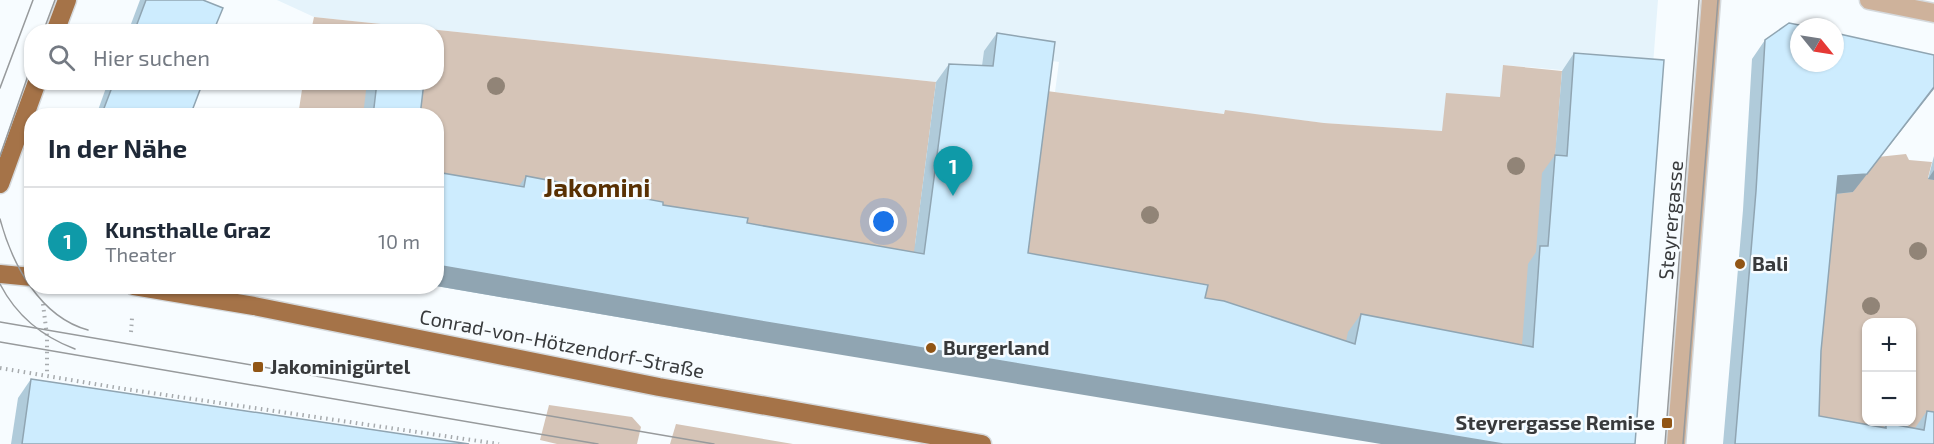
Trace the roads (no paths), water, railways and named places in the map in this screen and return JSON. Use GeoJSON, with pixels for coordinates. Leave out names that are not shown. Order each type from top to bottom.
{"type":"FeatureCollection","features":[{"type":"Feature","properties":{"kind":"main road"},"geometry":{"type":"LineString","coordinates":[[58,24],[67,0]]}},
{"type":"Feature","properties":{"kind":"main road"},"geometry":{"type":"LineString","coordinates":[[28,108],[34,90]]}},
{"type":"Feature","properties":{"kind":"main road"},"geometry":{"type":"LineString","coordinates":[[0,184],[24,118]]}},
{"type":"Feature","properties":{"kind":"main road"},"geometry":{"type":"LineString","coordinates":[[0,274],[24,276]]}},
{"type":"Feature","properties":{"kind":"main road","name":"Conrad-von-Hötzendorf-Straße"},"geometry":{"type":"LineString","coordinates":[[182,294],[254,306],[659,387],[982,444]]}},
{"type":"Feature","properties":{"kind":"street","name":"Steyrergasse"},"geometry":{"type":"LineString","coordinates":[[1676,444],[1711,0]]}},
{"type":"Feature","properties":{"kind":"street"},"geometry":{"type":"LineString","coordinates":[[1869,0],[1934,13]]}},
{"type":"Feature","properties":{"kind":"tram line"},"geometry":{"type":"LineString","coordinates":[[0,88],[33,0]]}},
{"type":"Feature","properties":{"kind":"tram line"},"geometry":{"type":"LineString","coordinates":[[46,24],[55,0]]}},
{"type":"Feature","properties":{"kind":"tram line"},"geometry":{"type":"LineString","coordinates":[[1665,444],[1699,0]]}},
{"type":"Feature","properties":{"kind":"tram line"},"geometry":{"type":"LineString","coordinates":[[1683,444],[1718,0]]}},
{"type":"Feature","properties":{"kind":"tram line"},"geometry":{"type":"LineString","coordinates":[[0,156],[24,87]]}},
{"type":"Feature","properties":{"kind":"tram line"},"geometry":{"type":"LineString","coordinates":[[0,219],[12,254],[24,276]]}},
{"type":"Feature","properties":{"kind":"tram line"},"geometry":{"type":"LineString","coordinates":[[0,284],[14,306],[32,324],[52,338],[75,349]]}},
{"type":"Feature","properties":{"kind":"tram line"},"geometry":{"type":"LineString","coordinates":[[36,294],[56,314],[88,330]]}},
{"type":"Feature","properties":{"kind":"tram line"},"geometry":{"type":"LineString","coordinates":[[0,322],[714,444]]}},
{"type":"Feature","properties":{"kind":"tram line"},"geometry":{"type":"LineString","coordinates":[[0,342],[598,444]]}},
{"type":"Feature","properties":{"kind":"place","name":"Kunsthalle Graz"},"geometry":{"type":"Point","coordinates":[953,196]}},
{"type":"Feature","properties":{"kind":"place","name":"Bali"},"geometry":{"type":"Point","coordinates":[1740,264]}},
{"type":"Feature","properties":{"kind":"place","name":"Burgerland"},"geometry":{"type":"Point","coordinates":[931,348]}},
{"type":"Feature","properties":{"kind":"place","name":"Jakominigürtel"},"geometry":{"type":"Point","coordinates":[258,367]}},
{"type":"Feature","properties":{"kind":"place","name":"Steyrergasse Remise"},"geometry":{"type":"Point","coordinates":[1667,423]}},
{"type":"Feature","properties":{"kind":"district","name":"Jakomini"},"geometry":{"type":"Point","coordinates":[597,188]}}]}
